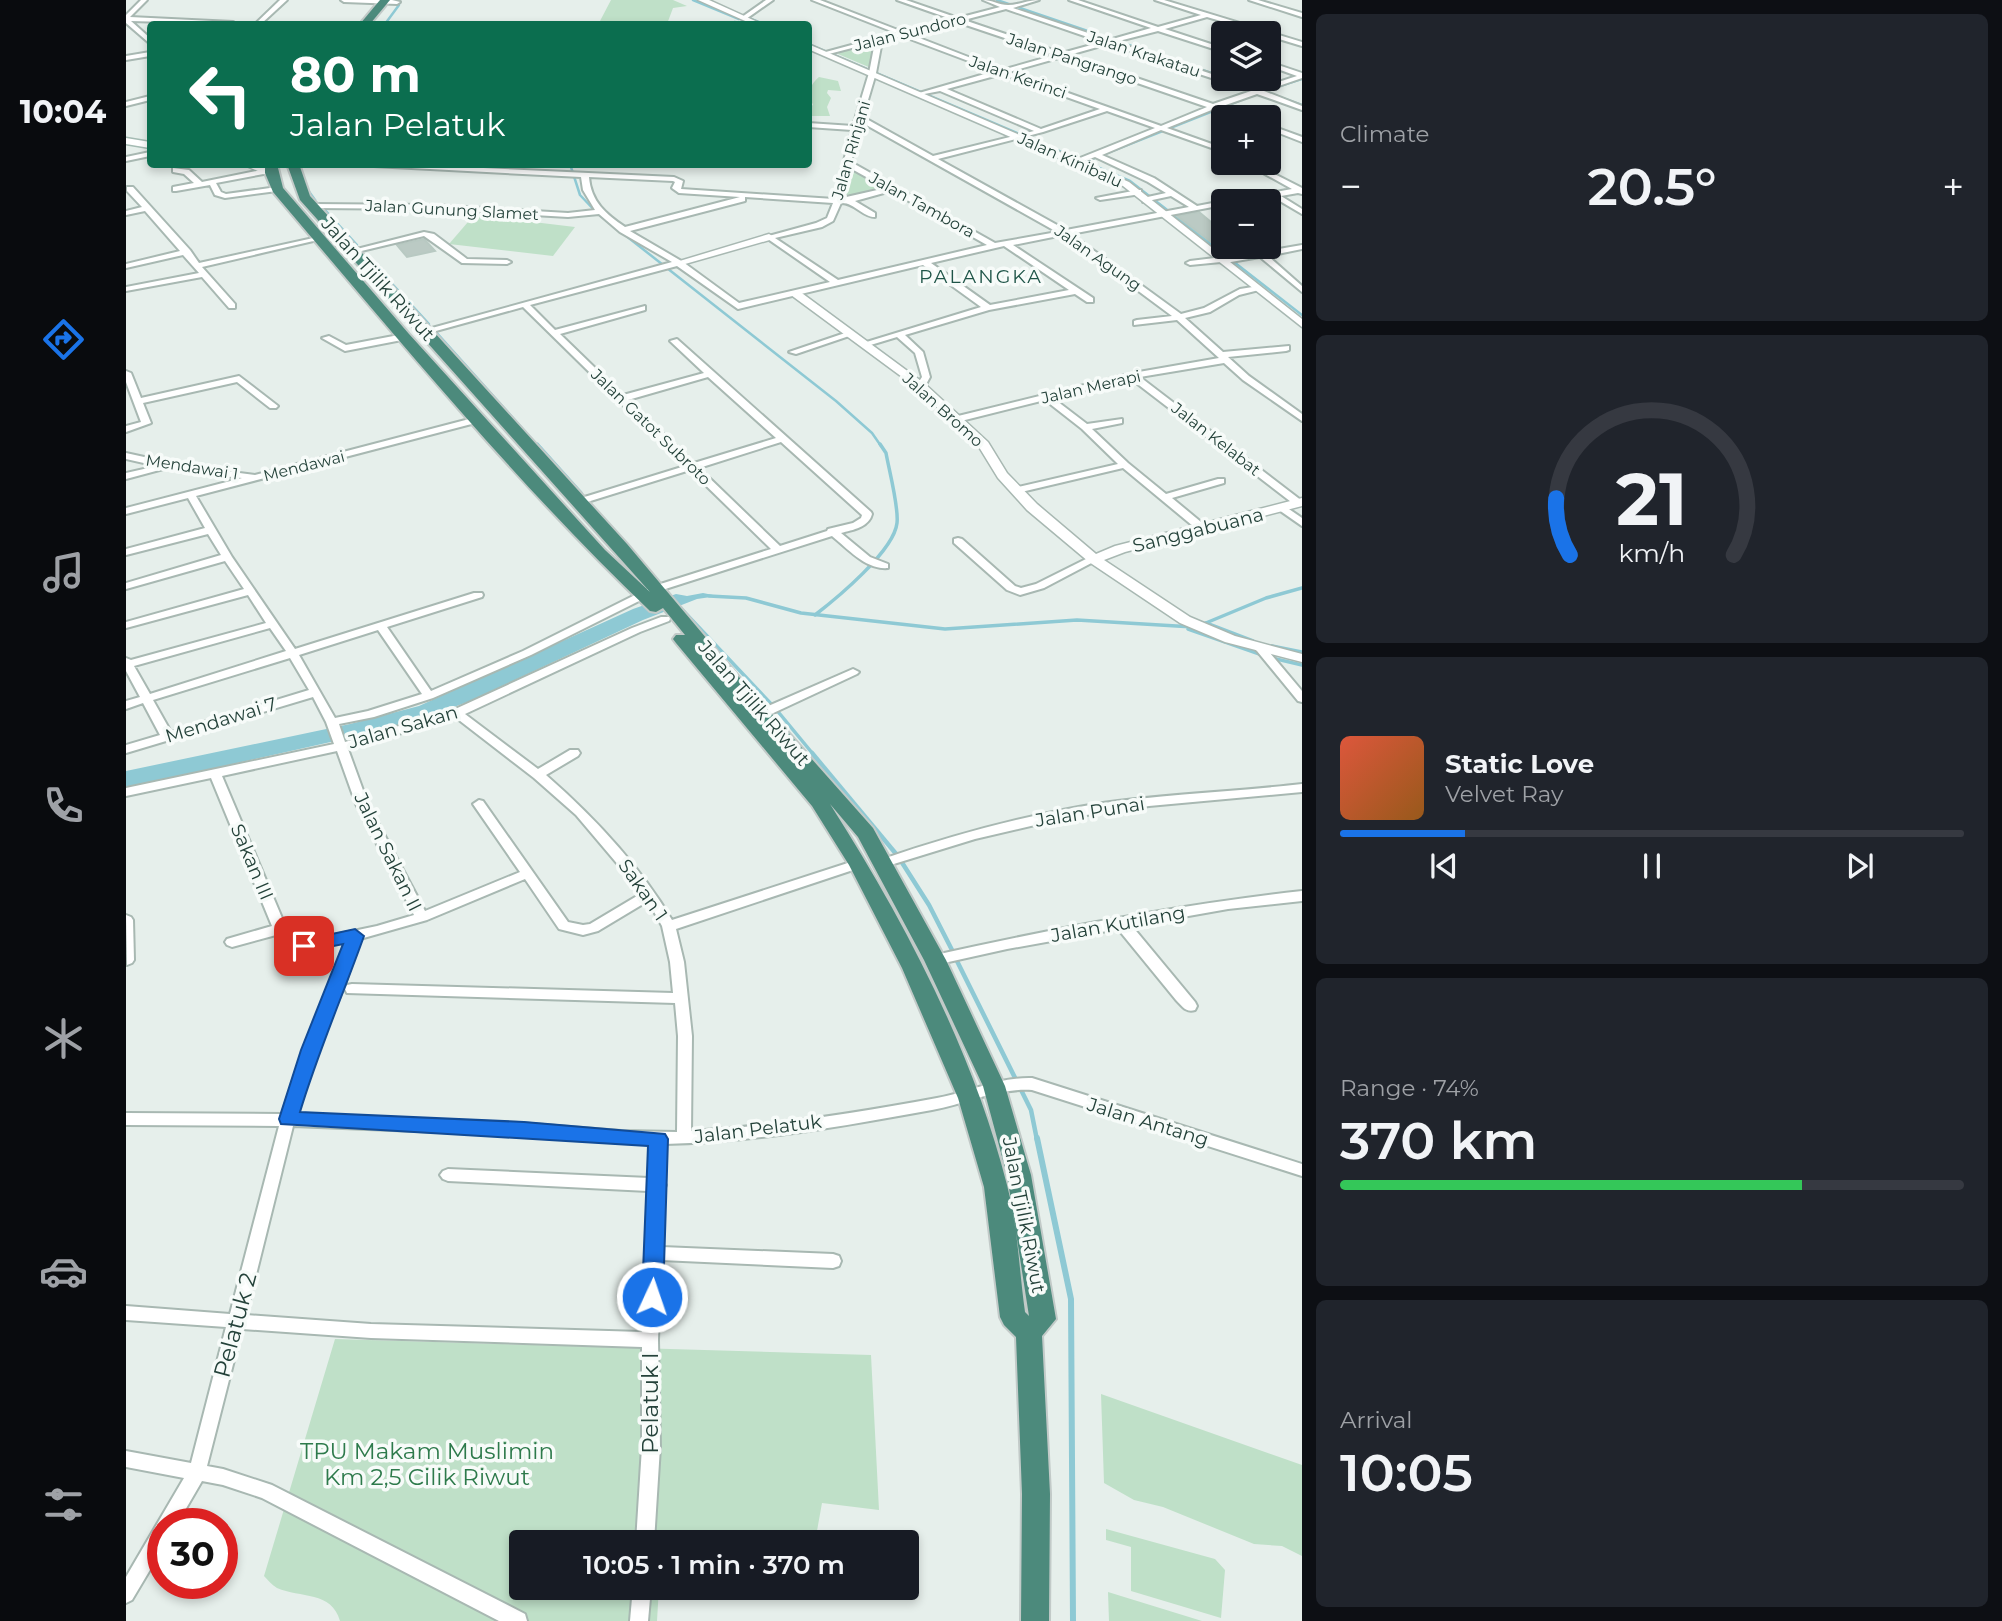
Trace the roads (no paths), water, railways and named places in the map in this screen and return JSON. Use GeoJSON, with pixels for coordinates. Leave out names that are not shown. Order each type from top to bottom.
{"type":"FeatureCollection","features":[{"type":"Feature","properties":{"kind":"highway"},"geometry":{"type":"LineString","coordinates":[[367,21],[384,1]]}},
{"type":"Feature","properties":{"kind":"highway"},"geometry":{"type":"LineString","coordinates":[[381,21],[398,1]]}},
{"type":"Feature","properties":{"kind":"highway"},"geometry":{"type":"LineString","coordinates":[[269,169],[293,169]]}},
{"type":"Feature","properties":{"kind":"highway","name":"Jalan Tjilik Riwut"},"geometry":{"type":"LineString","coordinates":[[269,169],[277,188],[404,337],[481,419],[599,553],[659,604]]}},
{"type":"Feature","properties":{"kind":"highway","name":"Jalan Tjilik Riwut"},"geometry":{"type":"LineString","coordinates":[[293,169],[298,187],[313,206],[580,501],[659,604],[726,683],[819,802],[858,864],[913,968],[969,1098],[996,1187],[1013,1317],[1029,1332],[1036,1494],[1035,1621]]}},
{"type":"Feature","properties":{"kind":"highway"},"geometry":{"type":"LineString","coordinates":[[351,276],[372,271]]}},
{"type":"Feature","properties":{"kind":"highway","name":"Jalan Tjilik Riwut"},"geometry":{"type":"LineString","coordinates":[[726,683],[763,713],[866,833],[935,960],[994,1086],[1018,1175],[1038,1282],[1042,1319],[1029,1332]]}},
{"type":"Feature","properties":{"kind":"main road"},"geometry":{"type":"LineString","coordinates":[[126,141],[147,144]]}},
{"type":"Feature","properties":{"kind":"street"},"geometry":{"type":"LineString","coordinates":[[126,19],[144,0]]}},
{"type":"Feature","properties":{"kind":"street"},"geometry":{"type":"LineString","coordinates":[[261,21],[284,0]]}},
{"type":"Feature","properties":{"kind":"street"},"geometry":{"type":"LineString","coordinates":[[344,0],[398,1]]}},
{"type":"Feature","properties":{"kind":"street"},"geometry":{"type":"LineString","coordinates":[[702,0],[751,21]]}},
{"type":"Feature","properties":{"kind":"street"},"geometry":{"type":"LineString","coordinates":[[744,18],[770,0]]}},
{"type":"Feature","properties":{"kind":"street","name":"Jalan Kerinci"},"geometry":{"type":"LineString","coordinates":[[815,0],[1000,71],[1211,146]]}},
{"type":"Feature","properties":{"kind":"street","name":"Jalan Pangrango"},"geometry":{"type":"LineString","coordinates":[[900,0],[954,21],[1212,105]]}},
{"type":"Feature","properties":{"kind":"street","name":"Jalan Krakatau"},"geometry":{"type":"LineString","coordinates":[[986,0],[1105,43],[1211,76]]}},
{"type":"Feature","properties":{"kind":"street","name":"Jalan Sundoro"},"geometry":{"type":"LineString","coordinates":[[814,50],[879,40],[1036,0]]}},
{"type":"Feature","properties":{"kind":"street"},"geometry":{"type":"LineString","coordinates":[[1072,0],[1211,46]]}},
{"type":"Feature","properties":{"kind":"street"},"geometry":{"type":"LineString","coordinates":[[1158,0],[1227,21]]}},
{"type":"Feature","properties":{"kind":"street"},"geometry":{"type":"LineString","coordinates":[[1252,0],[1302,15]]}},
{"type":"Feature","properties":{"kind":"street"},"geometry":{"type":"LineString","coordinates":[[1270,5],[1280,0]]}},
{"type":"Feature","properties":{"kind":"street"},"geometry":{"type":"LineString","coordinates":[[921,94],[1207,15]]}},
{"type":"Feature","properties":{"kind":"street"},"geometry":{"type":"LineString","coordinates":[[126,19],[169,21]]}},
{"type":"Feature","properties":{"kind":"street"},"geometry":{"type":"LineString","coordinates":[[126,19],[147,38]]}},
{"type":"Feature","properties":{"kind":"street"},"geometry":{"type":"LineString","coordinates":[[1281,37],[1302,44]]}},
{"type":"Feature","properties":{"kind":"street","name":"Jalan Rinjani"},"geometry":{"type":"LineString","coordinates":[[673,264],[827,222],[834,212],[849,164],[856,128],[874,74],[879,40]]}},
{"type":"Feature","properties":{"kind":"street","name":"Jalan Kinibalu"},"geometry":{"type":"LineString","coordinates":[[814,50],[1126,184],[1301,322]]}},
{"type":"Feature","properties":{"kind":"street"},"geometry":{"type":"LineString","coordinates":[[126,58],[147,54]]}},
{"type":"Feature","properties":{"kind":"street"},"geometry":{"type":"LineString","coordinates":[[1281,68],[1302,76]]}},
{"type":"Feature","properties":{"kind":"street"},"geometry":{"type":"LineString","coordinates":[[1282,83],[1302,76]]}},
{"type":"Feature","properties":{"kind":"street"},"geometry":{"type":"LineString","coordinates":[[942,89],[1041,131]]}},
{"type":"Feature","properties":{"kind":"street"},"geometry":{"type":"LineString","coordinates":[[1218,105],[1258,91]]}},
{"type":"Feature","properties":{"kind":"street","name":"Jalan Krakatau"},"geometry":{"type":"LineString","coordinates":[[1258,91],[1302,108]]}},
{"type":"Feature","properties":{"kind":"street"},"geometry":{"type":"LineString","coordinates":[[126,104],[147,100]]}},
{"type":"Feature","properties":{"kind":"street"},"geometry":{"type":"LineString","coordinates":[[931,159],[1041,131],[1109,108]]}},
{"type":"Feature","properties":{"kind":"street"},"geometry":{"type":"LineString","coordinates":[[1079,162],[1211,108]]}},
{"type":"Feature","properties":{"kind":"street","name":"Jalan Agung"},"geometry":{"type":"LineString","coordinates":[[859,118],[1063,232],[1180,318],[1246,378],[1302,418]]}},
{"type":"Feature","properties":{"kind":"street"},"geometry":{"type":"LineString","coordinates":[[812,125],[856,128]]}},
{"type":"Feature","properties":{"kind":"street"},"geometry":{"type":"LineString","coordinates":[[1281,132],[1302,141]]}},
{"type":"Feature","properties":{"kind":"street"},"geometry":{"type":"LineString","coordinates":[[126,159],[147,155]]}},
{"type":"Feature","properties":{"kind":"street"},"geometry":{"type":"LineString","coordinates":[[1096,155],[1146,177],[1196,208]]}},
{"type":"Feature","properties":{"kind":"street","name":"Jalan Tambora"},"geometry":{"type":"LineString","coordinates":[[849,164],[994,246]]}},
{"type":"Feature","properties":{"kind":"street"},"geometry":{"type":"LineString","coordinates":[[421,168],[674,179],[679,181],[679,191],[753,196],[838,197],[850,200],[872,215]]}},
{"type":"Feature","properties":{"kind":"street"},"geometry":{"type":"LineString","coordinates":[[608,168],[609,177]]}},
{"type":"Feature","properties":{"kind":"street"},"geometry":{"type":"LineString","coordinates":[[176,189],[269,169]]}},
{"type":"Feature","properties":{"kind":"street"},"geometry":{"type":"LineString","coordinates":[[176,170],[186,172],[200,184]]}},
{"type":"Feature","properties":{"kind":"street"},"geometry":{"type":"LineString","coordinates":[[1271,175],[1301,191]]}},
{"type":"Feature","properties":{"kind":"street"},"geometry":{"type":"LineString","coordinates":[[580,176],[597,212],[738,306],[994,246],[1211,205]]}},
{"type":"Feature","properties":{"kind":"street"},"geometry":{"type":"LineString","coordinates":[[1126,184],[1146,177]]}},
{"type":"Feature","properties":{"kind":"street"},"geometry":{"type":"LineString","coordinates":[[212,182],[218,193],[225,196],[277,188]]}},
{"type":"Feature","properties":{"kind":"street"},"geometry":{"type":"LineString","coordinates":[[130,188],[232,306]]}},
{"type":"Feature","properties":{"kind":"street"},"geometry":{"type":"LineString","coordinates":[[850,200],[892,188]]}},
{"type":"Feature","properties":{"kind":"street"},"geometry":{"type":"LineString","coordinates":[[1281,194],[1301,191]]}},
{"type":"Feature","properties":{"kind":"street"},"geometry":{"type":"LineString","coordinates":[[1100,198],[1138,192]]}},
{"type":"Feature","properties":{"kind":"street"},"geometry":{"type":"LineString","coordinates":[[1146,200],[1173,193]]}},
{"type":"Feature","properties":{"kind":"street"},"geometry":{"type":"LineString","coordinates":[[622,230],[753,196]]}},
{"type":"Feature","properties":{"kind":"street"},"geometry":{"type":"LineString","coordinates":[[1281,199],[1302,212]]}},
{"type":"Feature","properties":{"kind":"street","name":"Jalan Gunung Slamet"},"geometry":{"type":"LineString","coordinates":[[313,206],[431,207],[568,215],[597,212]]}},
{"type":"Feature","properties":{"kind":"street"},"geometry":{"type":"LineString","coordinates":[[126,213],[146,209]]}},
{"type":"Feature","properties":{"kind":"street"},"geometry":{"type":"LineString","coordinates":[[353,251],[428,235],[465,261],[507,262]]}},
{"type":"Feature","properties":{"kind":"street"},"geometry":{"type":"LineString","coordinates":[[769,237],[837,283]]}},
{"type":"Feature","properties":{"kind":"street"},"geometry":{"type":"LineString","coordinates":[[199,265],[318,239]]}},
{"type":"Feature","properties":{"kind":"street"},"geometry":{"type":"LineString","coordinates":[[1006,244],[1090,300]]}},
{"type":"Feature","properties":{"kind":"street"},"geometry":{"type":"LineString","coordinates":[[1281,251],[1302,247]]}},
{"type":"Feature","properties":{"kind":"street"},"geometry":{"type":"LineString","coordinates":[[126,266],[187,252]]}},
{"type":"Feature","properties":{"kind":"street"},"geometry":{"type":"LineString","coordinates":[[1189,263],[1232,259]]}},
{"type":"Feature","properties":{"kind":"street"},"geometry":{"type":"LineString","coordinates":[[1267,259],[1302,290]]}},
{"type":"Feature","properties":{"kind":"street"},"geometry":{"type":"LineString","coordinates":[[924,262],[988,307]]}},
{"type":"Feature","properties":{"kind":"street"},"geometry":{"type":"LineString","coordinates":[[425,331],[673,264]]}},
{"type":"Feature","properties":{"kind":"street"},"geometry":{"type":"LineString","coordinates":[[126,289],[205,274]]}},
{"type":"Feature","properties":{"kind":"street"},"geometry":{"type":"LineString","coordinates":[[1137,323],[1180,318],[1217,305],[1245,288],[1256,288]]}},
{"type":"Feature","properties":{"kind":"street"},"geometry":{"type":"LineString","coordinates":[[864,344],[988,307],[1076,291]]}},
{"type":"Feature","properties":{"kind":"street","name":"Jalan Bromo"},"geometry":{"type":"LineString","coordinates":[[795,293],[920,386],[984,445],[1002,475],[1017,490],[1094,559],[1185,620],[1212,633],[1261,649]]}},
{"type":"Feature","properties":{"kind":"street","name":"Jalan Gatot Subroto"},"geometry":{"type":"LineString","coordinates":[[524,306],[778,549]]}},
{"type":"Feature","properties":{"kind":"street"},"geometry":{"type":"LineString","coordinates":[[553,333],[642,308]]}},
{"type":"Feature","properties":{"kind":"street"},"geometry":{"type":"LineString","coordinates":[[793,352],[851,334]]}},
{"type":"Feature","properties":{"kind":"street"},"geometry":{"type":"LineString","coordinates":[[899,334],[922,356],[926,377],[920,386]]}},
{"type":"Feature","properties":{"kind":"street"},"geometry":{"type":"LineString","coordinates":[[326,338],[345,348],[404,337]]}},
{"type":"Feature","properties":{"kind":"street"},"geometry":{"type":"LineString","coordinates":[[333,725],[429,696],[538,648],[659,604],[778,549],[861,523],[866,519],[867,514],[674,341]]}},
{"type":"Feature","properties":{"kind":"street","name":"Jalan Merapi"},"geometry":{"type":"LineString","coordinates":[[957,419],[1133,376],[1286,348]]}},
{"type":"Feature","properties":{"kind":"street"},"geometry":{"type":"LineString","coordinates":[[126,429],[146,423],[127,373]]}},
{"type":"Feature","properties":{"kind":"street"},"geometry":{"type":"LineString","coordinates":[[620,398],[710,374]]}},
{"type":"Feature","properties":{"kind":"street","name":"Jalan Kelabat"},"geometry":{"type":"LineString","coordinates":[[1133,376],[1300,503]]}},
{"type":"Feature","properties":{"kind":"street"},"geometry":{"type":"LineString","coordinates":[[138,401],[239,379],[273,406]]}},
{"type":"Feature","properties":{"kind":"street"},"geometry":{"type":"LineString","coordinates":[[1046,397],[1085,426],[1125,465],[1203,529]]}},
{"type":"Feature","properties":{"kind":"street","name":"Mendawai"},"geometry":{"type":"LineString","coordinates":[[126,511],[481,419]]}},
{"type":"Feature","properties":{"kind":"street"},"geometry":{"type":"LineString","coordinates":[[1085,426],[1119,421]]}},
{"type":"Feature","properties":{"kind":"street"},"geometry":{"type":"LineString","coordinates":[[580,501],[782,439]]}},
{"type":"Feature","properties":{"kind":"street","name":"Mendawai 1"},"geometry":{"type":"LineString","coordinates":[[126,456],[167,466],[259,477]]}},
{"type":"Feature","properties":{"kind":"street"},"geometry":{"type":"LineString","coordinates":[[1017,490],[1125,465]]}},
{"type":"Feature","properties":{"kind":"street"},"geometry":{"type":"LineString","coordinates":[[126,477],[167,466]]}},
{"type":"Feature","properties":{"kind":"street"},"geometry":{"type":"LineString","coordinates":[[1166,497],[1222,481]]}},
{"type":"Feature","properties":{"kind":"street","name":"Jalan Sakan II"},"geometry":{"type":"LineString","coordinates":[[191,495],[227,557],[316,692],[333,725],[362,804],[422,917],[355,936],[293,947]]}},
{"type":"Feature","properties":{"kind":"street","name":"Sanggabuana"},"geometry":{"type":"LineString","coordinates":[[1094,559],[1300,503]]}},
{"type":"Feature","properties":{"kind":"street"},"geometry":{"type":"LineString","coordinates":[[1283,508],[1302,523]]}},
{"type":"Feature","properties":{"kind":"street"},"geometry":{"type":"LineString","coordinates":[[126,552],[211,530]]}},
{"type":"Feature","properties":{"kind":"street"},"geometry":{"type":"LineString","coordinates":[[832,531],[875,563]]}},
{"type":"Feature","properties":{"kind":"street"},"geometry":{"type":"LineString","coordinates":[[958,541],[1011,588],[1024,592],[1094,559]]}},
{"type":"Feature","properties":{"kind":"street"},"geometry":{"type":"LineString","coordinates":[[126,586],[227,557]]}},
{"type":"Feature","properties":{"kind":"street"},"geometry":{"type":"LineString","coordinates":[[126,625],[250,591]]}},
{"type":"Feature","properties":{"kind":"street"},"geometry":{"type":"LineString","coordinates":[[126,705],[478,595]]}},
{"type":"Feature","properties":{"kind":"street","name":"Jalan Sakan"},"geometry":{"type":"LineString","coordinates":[[126,792],[398,733],[457,713],[566,661],[659,604]]}},
{"type":"Feature","properties":{"kind":"street"},"geometry":{"type":"LineString","coordinates":[[167,736],[127,664],[273,624]]}},
{"type":"Feature","properties":{"kind":"street"},"geometry":{"type":"LineString","coordinates":[[380,625],[429,696]]}},
{"type":"Feature","properties":{"kind":"street"},"geometry":{"type":"LineString","coordinates":[[1261,649],[1302,658]]}},
{"type":"Feature","properties":{"kind":"street"},"geometry":{"type":"LineString","coordinates":[[1261,649],[1302,698]]}},
{"type":"Feature","properties":{"kind":"street"},"geometry":{"type":"LineString","coordinates":[[763,713],[853,672]]}},
{"type":"Feature","properties":{"kind":"street","name":"Mendawai 7"},"geometry":{"type":"LineString","coordinates":[[126,749],[316,692]]}},
{"type":"Feature","properties":{"kind":"street","name":"Sakan 1"},"geometry":{"type":"LineString","coordinates":[[457,713],[580,811],[650,894],[669,926],[681,998],[686,1089],[684,1138]]}},
{"type":"Feature","properties":{"kind":"street"},"geometry":{"type":"LineString","coordinates":[[538,775],[574,753]]}},
{"type":"Feature","properties":{"kind":"street","name":"Sakan III"},"geometry":{"type":"LineString","coordinates":[[215,774],[286,943],[293,947]]}},
{"type":"Feature","properties":{"kind":"street","name":"Jalan Punai"},"geometry":{"type":"LineString","coordinates":[[884,863],[930,847],[1017,824],[1099,809],[1302,788]]}},
{"type":"Feature","properties":{"kind":"street"},"geometry":{"type":"LineString","coordinates":[[479,804],[558,921],[572,929],[593,928],[650,894]]}},
{"type":"Feature","properties":{"kind":"street"},"geometry":{"type":"LineString","coordinates":[[669,926],[858,864]]}},
{"type":"Feature","properties":{"kind":"street"},"geometry":{"type":"LineString","coordinates":[[422,917],[526,874]]}},
{"type":"Feature","properties":{"kind":"street","name":"Jalan Kutilang"},"geometry":{"type":"LineString","coordinates":[[935,960],[1228,904],[1302,896]]}},
{"type":"Feature","properties":{"kind":"street"},"geometry":{"type":"LineString","coordinates":[[126,920],[127,960]]}},
{"type":"Feature","properties":{"kind":"street"},"geometry":{"type":"LineString","coordinates":[[1121,923],[1146,951],[1165,980],[1190,1006]]}},
{"type":"Feature","properties":{"kind":"street"},"geometry":{"type":"LineString","coordinates":[[232,942],[280,929]]}},
{"type":"Feature","properties":{"kind":"street","name":"Pelatuk 2"},"geometry":{"type":"LineString","coordinates":[[176,1508],[197,1472],[288,1119],[310,1050],[355,936]]}},
{"type":"Feature","properties":{"kind":"street"},"geometry":{"type":"LineString","coordinates":[[352,989],[681,998]]}},
{"type":"Feature","properties":{"kind":"street","name":"Jalan Antang"},"geometry":{"type":"LineString","coordinates":[[994,1086],[1013,1082],[1032,1084],[1302,1170]]}},
{"type":"Feature","properties":{"kind":"street"},"geometry":{"type":"LineString","coordinates":[[969,1098],[994,1086]]}},
{"type":"Feature","properties":{"kind":"street","name":"Jalan Pelatuk"},"geometry":{"type":"LineString","coordinates":[[126,1119],[288,1119],[658,1139],[767,1130],[969,1098]]}},
{"type":"Feature","properties":{"kind":"street","name":"Pelatuk I"},"geometry":{"type":"LineString","coordinates":[[646,1530],[651,1447],[650,1340],[658,1139]]}},
{"type":"Feature","properties":{"kind":"street"},"geometry":{"type":"LineString","coordinates":[[448,1175],[657,1185]]}},
{"type":"Feature","properties":{"kind":"street"},"geometry":{"type":"LineString","coordinates":[[654,1253],[833,1261]]}},
{"type":"Feature","properties":{"kind":"street"},"geometry":{"type":"LineString","coordinates":[[126,1313],[371,1331],[650,1340]]}},
{"type":"Feature","properties":{"kind":"street"},"geometry":{"type":"LineString","coordinates":[[126,1459],[247,1483],[286,1500],[363,1543],[518,1621]]}},
{"type":"Feature","properties":{"kind":"street"},"geometry":{"type":"LineString","coordinates":[[126,1594],[147,1558]]}},
{"type":"Feature","properties":{"kind":"street"},"geometry":{"type":"LineString","coordinates":[[639,1621],[641,1600]]}},
{"type":"Feature","properties":{"kind":"water"},"geometry":{"type":"Polygon","coordinates":[[[703,593],[718,596],[697,599],[643,620],[470,701],[406,725],[126,788],[126,771],[350,724],[419,706],[633,609],[676,594],[687,596],[703,593]]]}},
{"type":"Feature","properties":{"kind":"waterway"},"geometry":{"type":"LineString","coordinates":[[693,0],[739,19]]}},
{"type":"Feature","properties":{"kind":"waterway"},"geometry":{"type":"LineString","coordinates":[[997,0],[1211,73]]}},
{"type":"Feature","properties":{"kind":"waterway"},"geometry":{"type":"LineString","coordinates":[[387,21],[399,5]]}},
{"type":"Feature","properties":{"kind":"waterway"},"geometry":{"type":"LineString","coordinates":[[751,19],[756,21]]}},
{"type":"Feature","properties":{"kind":"waterway"},"geometry":{"type":"LineString","coordinates":[[812,46],[1130,181],[1302,315]]}},
{"type":"Feature","properties":{"kind":"waterway"},"geometry":{"type":"LineString","coordinates":[[1263,91],[1302,79]]}},
{"type":"Feature","properties":{"kind":"waterway"},"geometry":{"type":"LineString","coordinates":[[1087,161],[1263,91]]}},
{"type":"Feature","properties":{"kind":"waterway"},"geometry":{"type":"LineString","coordinates":[[1263,91],[1302,105]]}},
{"type":"Feature","properties":{"kind":"waterway"},"geometry":{"type":"LineString","coordinates":[[301,168],[302,174]]}},
{"type":"Feature","properties":{"kind":"waterway"},"geometry":{"type":"LineString","coordinates":[[571,168],[580,195],[597,213],[836,401],[872,433],[881,446]]}},
{"type":"Feature","properties":{"kind":"waterway"},"geometry":{"type":"LineString","coordinates":[[305,186],[315,200]]}},
{"type":"Feature","properties":{"kind":"waterway"},"geometry":{"type":"LineString","coordinates":[[325,210],[357,245]]}},
{"type":"Feature","properties":{"kind":"waterway"},"geometry":{"type":"LineString","coordinates":[[373,263],[429,324]]}},
{"type":"Feature","properties":{"kind":"waterway"},"geometry":{"type":"LineString","coordinates":[[436,332],[538,446]]}},
{"type":"Feature","properties":{"kind":"waterway"},"geometry":{"type":"LineString","coordinates":[[537,444],[581,493]]}},
{"type":"Feature","properties":{"kind":"waterway"},"geometry":{"type":"LineString","coordinates":[[815,615],[876,560],[894,534],[897,523],[895,498],[886,453],[880,444]]}},
{"type":"Feature","properties":{"kind":"waterway"},"geometry":{"type":"LineString","coordinates":[[1201,625],[1266,598],[1302,588]]}},
{"type":"Feature","properties":{"kind":"waterway"},"geometry":{"type":"LineString","coordinates":[[709,596],[746,598],[815,615]]}},
{"type":"Feature","properties":{"kind":"waterway"},"geometry":{"type":"LineString","coordinates":[[676,603],[775,708],[813,754]]}},
{"type":"Feature","properties":{"kind":"waterway"},"geometry":{"type":"LineString","coordinates":[[815,615],[945,629],[1077,620],[1193,627]]}},
{"type":"Feature","properties":{"kind":"waterway"},"geometry":{"type":"LineString","coordinates":[[1206,623],[1253,641]]}},
{"type":"Feature","properties":{"kind":"waterway"},"geometry":{"type":"LineString","coordinates":[[1188,629],[1268,657],[1302,665]]}},
{"type":"Feature","properties":{"kind":"waterway"},"geometry":{"type":"LineString","coordinates":[[1272,646],[1302,652]]}},
{"type":"Feature","properties":{"kind":"waterway"},"geometry":{"type":"LineString","coordinates":[[812,753],[897,855]]}},
{"type":"Feature","properties":{"kind":"waterway"},"geometry":{"type":"LineString","coordinates":[[901,861],[929,905],[952,950]]}},
{"type":"Feature","properties":{"kind":"waterway"},"geometry":{"type":"LineString","coordinates":[[957,961],[1031,1110],[1037,1140]]}},
{"type":"Feature","properties":{"kind":"waterway"},"geometry":{"type":"LineString","coordinates":[[1037,1138],[1071,1299],[1073,1621]]}},
{"type":"Feature","properties":{"kind":"district","name":"PALANGKA"},"geometry":{"type":"Point","coordinates":[981,276]}},
{"type":"Feature","properties":{"kind":"park label","name":"TPU Makam Muslimin Km 2,5 Cilik Riwut"},"geometry":{"type":"Point","coordinates":[427,1464]}}]}
